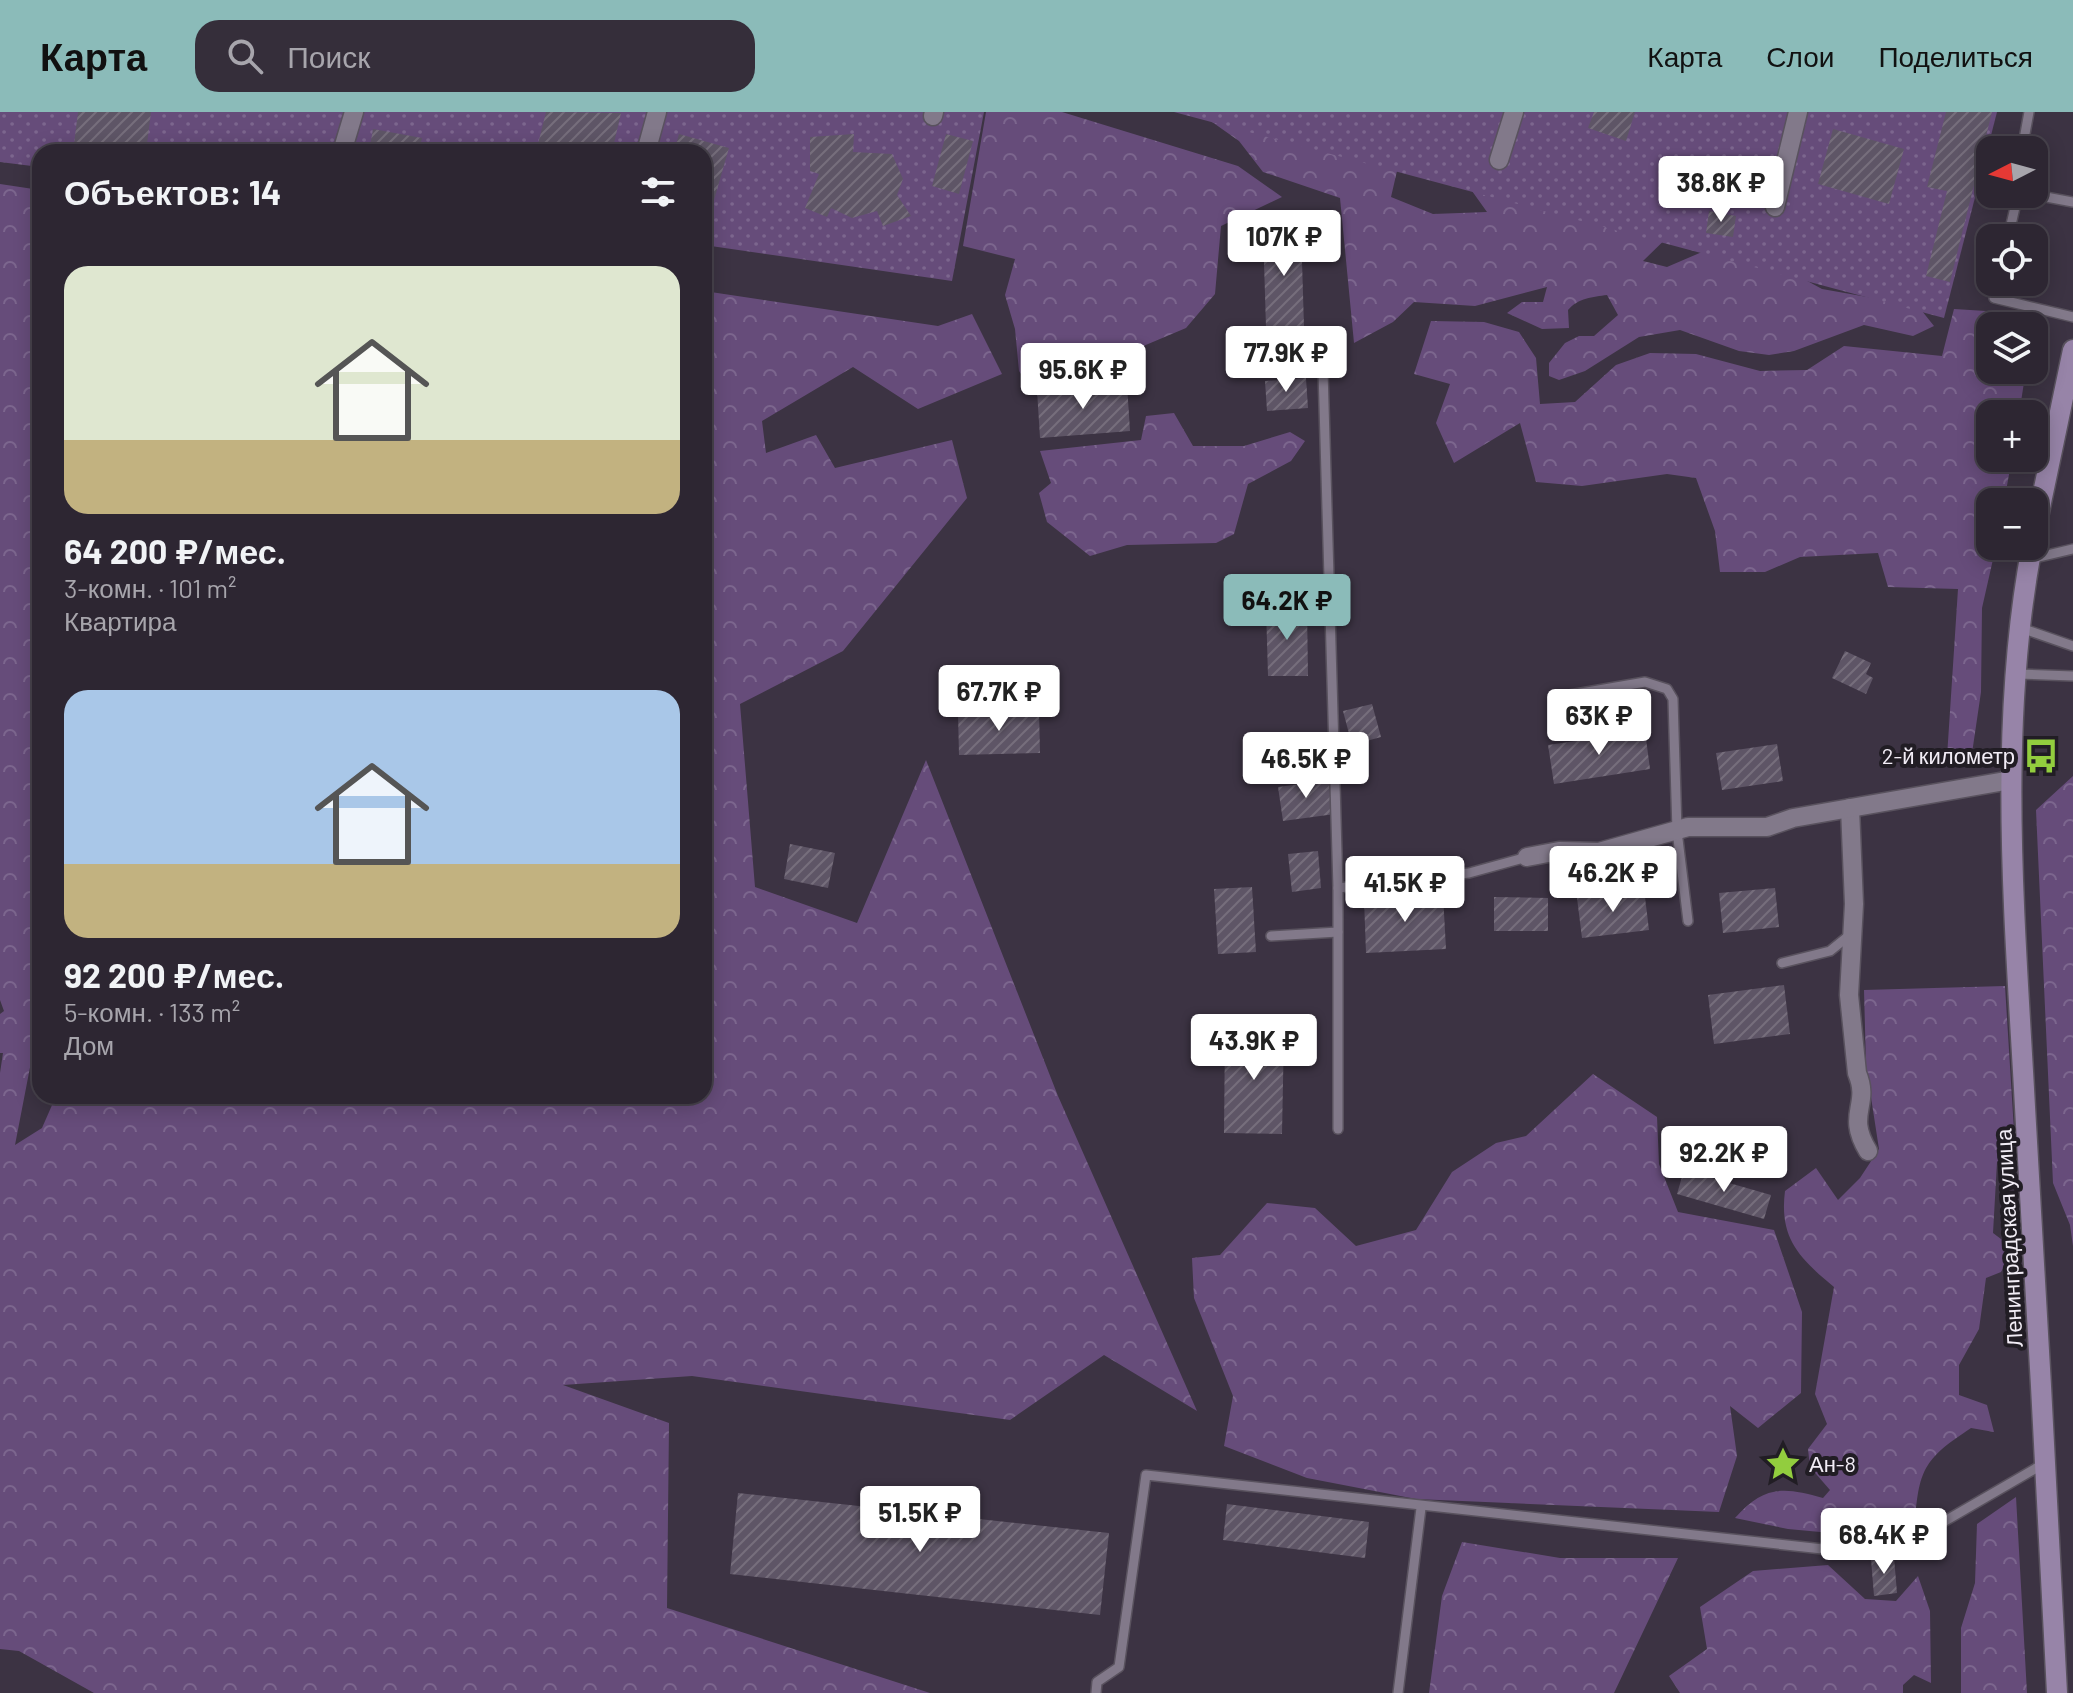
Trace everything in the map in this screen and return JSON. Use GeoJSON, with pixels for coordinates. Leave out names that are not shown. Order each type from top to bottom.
{"type":"FeatureCollection","features":[{"type":"Feature","properties":{"kind":"main road"},"geometry":{"type":"LineString","coordinates":[[2044,488],[2072,359]]}},
{"type":"Feature","properties":{"kind":"main road","name":"Ленинградская улица"},"geometry":{"type":"LineString","coordinates":[[2030,560],[2017,674],[2011,780],[2021,1033],[2057,1693]]}},
{"type":"Feature","properties":{"kind":"street"},"geometry":{"type":"LineString","coordinates":[[344,144],[354,112]]}},
{"type":"Feature","properties":{"kind":"street"},"geometry":{"type":"LineString","coordinates":[[648,144],[657,112]]}},
{"type":"Feature","properties":{"kind":"street"},"geometry":{"type":"LineString","coordinates":[[1499,160],[1514,112]]}},
{"type":"Feature","properties":{"kind":"street"},"geometry":{"type":"LineString","coordinates":[[1775,207],[1798,112]]}},
{"type":"Feature","properties":{"kind":"street"},"geometry":{"type":"LineString","coordinates":[[1527,857],[1559,851],[1599,852],[1699,826],[1767,827],[1850,808],[2011,780]]}},
{"type":"Feature","properties":{"kind":"street"},"geometry":{"type":"LineString","coordinates":[[1850,808],[1853,931],[1849,995],[1857,1073],[1862,1085],[1856,1132],[1868,1151]]}},
{"type":"Feature","properties":{"kind":"lane"},"geometry":{"type":"LineString","coordinates":[[2025,136],[2029,112]]}},
{"type":"Feature","properties":{"kind":"lane"},"geometry":{"type":"LineString","coordinates":[[2048,197],[2073,202]]}},
{"type":"Feature","properties":{"kind":"lane"},"geometry":{"type":"LineString","coordinates":[[1994,296],[2073,317]]}},
{"type":"Feature","properties":{"kind":"lane"},"geometry":{"type":"LineString","coordinates":[[1322,336],[1338,888],[1338,1129]]}},
{"type":"Feature","properties":{"kind":"lane"},"geometry":{"type":"LineString","coordinates":[[2048,551],[2073,549]]}},
{"type":"Feature","properties":{"kind":"lane"},"geometry":{"type":"LineString","coordinates":[[2021,628],[2073,646]]}},
{"type":"Feature","properties":{"kind":"lane"},"geometry":{"type":"LineString","coordinates":[[2017,674],[2073,676]]}},
{"type":"Feature","properties":{"kind":"lane"},"geometry":{"type":"LineString","coordinates":[[1558,697],[1645,682],[1667,689],[1673,699],[1677,831],[1688,921]]}},
{"type":"Feature","properties":{"kind":"lane"},"geometry":{"type":"LineString","coordinates":[[1338,888],[1469,873],[1527,857]]}},
{"type":"Feature","properties":{"kind":"lane"},"geometry":{"type":"LineString","coordinates":[[1782,963],[1830,951],[1853,931]]}},
{"type":"Feature","properties":{"kind":"lane"},"geometry":{"type":"LineString","coordinates":[[1271,936],[1338,932]]}},
{"type":"Feature","properties":{"kind":"lane"},"geometry":{"type":"LineString","coordinates":[[1096,1693],[1097,1682],[1119,1667],[1146,1475],[1421,1508],[1841,1551],[1895,1550],[2045,1463]]}},
{"type":"Feature","properties":{"kind":"lane"},"geometry":{"type":"LineString","coordinates":[[1398,1693],[1421,1508]]}},
{"type":"Feature","properties":{"kind":"green space"},"geometry":{"type":"Polygon","coordinates":[[[0,112],[984,112],[952,281],[712,246],[712,144],[32,144],[32,166],[0,162],[0,112]]]}},
{"type":"Feature","properties":{"kind":"green space"},"geometry":{"type":"Polygon","coordinates":[[[986,112],[1062,112],[1238,166],[1282,197],[1221,226],[1215,294],[1186,328],[1141,347],[1116,371],[1027,383],[1019,371],[1015,329],[1005,295],[1015,259],[963,246],[986,112]]]}},
{"type":"Feature","properties":{"kind":"green space"},"geometry":{"type":"Polygon","coordinates":[[[1174,112],[1997,112],[1991,136],[1976,136],[1976,194],[1944,318],[1174,112]]]}},
{"type":"Feature","properties":{"kind":"green space"},"geometry":{"type":"Polygon","coordinates":[[[1198,112],[1400,158],[1391,197],[1433,214],[1487,212],[1467,184],[1682,223],[1643,261],[1667,267],[1709,249],[1756,253],[1822,289],[1918,306],[1934,326],[1913,336],[1864,325],[1794,351],[1769,355],[1739,351],[1680,330],[1639,337],[1585,371],[1559,380],[1549,376],[1549,363],[1565,343],[1579,336],[1594,336],[1618,315],[1607,295],[1586,299],[1572,306],[1568,310],[1569,328],[1542,329],[1507,313],[1522,302],[1543,302],[1547,287],[1475,306],[1414,302],[1393,322],[1354,343],[1340,198],[1263,172],[1239,141],[1198,112]]]}},
{"type":"Feature","properties":{"kind":"green space"},"geometry":{"type":"Polygon","coordinates":[[[0,184],[32,189],[32,1057],[15,1145],[42,1128],[52,1104],[712,1104],[712,292],[938,326],[972,314],[1002,374],[918,409],[853,367],[762,421],[766,453],[816,435],[835,468],[952,440],[967,498],[843,651],[740,704],[755,887],[857,923],[926,760],[1058,1096],[1197,1411],[1104,1355],[1010,1420],[692,1376],[563,1385],[669,1423],[667,1608],[930,1693],[94,1693],[19,1651],[0,1649],[0,1073],[3,1053],[0,1053],[0,1014],[4,1011],[0,1000],[0,184]]]}},
{"type":"Feature","properties":{"kind":"green space"},"geometry":{"type":"Polygon","coordinates":[[[1954,309],[2003,312],[1976,312],[1976,384],[2024,384],[2021,400],[1976,400],[1976,472],[2009,472],[2007,488],[1976,488],[1976,560],[1993,560],[1982,608],[1981,692],[1971,760],[1947,757],[1958,589],[1888,587],[1878,553],[1800,557],[1765,572],[1720,572],[1715,531],[1696,478],[1667,474],[1582,486],[1536,482],[1520,423],[1454,463],[1436,423],[1450,384],[1414,374],[1431,321],[1484,322],[1519,332],[1536,358],[1540,404],[1575,402],[1616,365],[1650,353],[1696,354],[1760,371],[1807,370],[1844,346],[1942,356],[1954,309]]]}},
{"type":"Feature","properties":{"kind":"green space"},"geometry":{"type":"Polygon","coordinates":[[[1174,413],[1193,446],[1244,446],[1290,432],[1305,441],[1291,461],[1248,484],[1234,534],[1216,543],[1127,545],[1090,556],[1047,522],[1039,493],[1051,483],[1040,451],[1141,440],[1146,416],[1174,413]]]}},
{"type":"Feature","properties":{"kind":"green space"},"geometry":{"type":"Polygon","coordinates":[[[2073,776],[2073,1246],[2070,1225],[2053,1183],[2036,810],[2073,776]]]}},
{"type":"Feature","properties":{"kind":"green space"},"geometry":{"type":"Polygon","coordinates":[[[2005,986],[2015,1147],[1997,1162],[1993,1233],[2005,1242],[2009,1257],[2001,1272],[1986,1278],[1979,1329],[1959,1365],[1959,1395],[1987,1405],[1994,1432],[1971,1428],[1935,1456],[1919,1488],[1915,1522],[1899,1536],[1868,1544],[1842,1534],[1788,1529],[1735,1518],[1765,1494],[1786,1491],[1823,1498],[1830,1490],[1810,1467],[1808,1449],[1827,1424],[1815,1394],[1834,1287],[1794,1246],[1785,1222],[1785,1191],[1816,1168],[1838,1200],[1860,1178],[1879,1149],[1866,1065],[1864,990],[2005,986]]]}},
{"type":"Feature","properties":{"kind":"green space"},"geometry":{"type":"Polygon","coordinates":[[[1593,1074],[1657,1117],[1659,1164],[1678,1212],[1774,1230],[1802,1312],[1801,1393],[1758,1428],[1730,1406],[1737,1456],[1719,1512],[1416,1499],[1307,1478],[1224,1446],[1233,1396],[1194,1298],[1192,1258],[1220,1255],[1267,1203],[1315,1208],[1356,1246],[1416,1230],[1452,1172],[1496,1143],[1526,1136],[1593,1074]]]}},
{"type":"Feature","properties":{"kind":"green space"},"geometry":{"type":"Polygon","coordinates":[[[2016,1497],[2027,1693],[1961,1693],[1961,1628],[1975,1583],[1977,1524],[2016,1497]]]}},
{"type":"Feature","properties":{"kind":"green space"},"geometry":{"type":"Polygon","coordinates":[[[1462,1542],[1560,1558],[1678,1558],[1614,1693],[1429,1693],[1442,1596],[1462,1542]]]}},
{"type":"Feature","properties":{"kind":"green space"},"geometry":{"type":"Polygon","coordinates":[[[1828,1565],[1865,1599],[1896,1601],[1918,1576],[1930,1611],[1931,1683],[1914,1675],[1903,1685],[1903,1693],[1680,1693],[1669,1676],[1707,1649],[1700,1607],[1753,1571],[1828,1565]]]}},
{"type":"Feature","properties":{"kind":"building"},"geometry":{"type":"Polygon","coordinates":[[[78,112],[151,112],[147,144],[74,144],[78,112]]]}},
{"type":"Feature","properties":{"kind":"building"},"geometry":{"type":"Polygon","coordinates":[[[546,112],[621,113],[614,144],[538,144],[546,112]]]}},
{"type":"Feature","properties":{"kind":"building"},"geometry":{"type":"Polygon","coordinates":[[[1594,112],[1635,112],[1626,141],[1588,128],[1594,112]]]}},
{"type":"Feature","properties":{"kind":"building"},"geometry":{"type":"Polygon","coordinates":[[[1946,112],[1992,112],[1986,136],[1976,136],[1976,177],[1950,282],[1926,276],[1947,191],[1927,187],[1946,112]]]}},
{"type":"Feature","properties":{"kind":"building"},"geometry":{"type":"Polygon","coordinates":[[[373,129],[422,138],[421,144],[370,144],[373,129]]]}},
{"type":"Feature","properties":{"kind":"building"},"geometry":{"type":"Polygon","coordinates":[[[1833,129],[1904,149],[1889,204],[1818,184],[1833,129]]]}},
{"type":"Feature","properties":{"kind":"building"},"geometry":{"type":"Polygon","coordinates":[[[679,134],[729,148],[712,207],[712,144],[676,144],[679,134]]]}},
{"type":"Feature","properties":{"kind":"building"},"geometry":{"type":"Polygon","coordinates":[[[854,134],[853,152],[892,154],[903,179],[897,195],[911,216],[883,226],[877,211],[852,218],[831,208],[827,217],[805,208],[819,174],[810,171],[810,137],[854,134]]]}},
{"type":"Feature","properties":{"kind":"building"},"geometry":{"type":"Polygon","coordinates":[[[946,134],[973,141],[959,194],[932,186],[946,134]]]}},
{"type":"Feature","properties":{"kind":"building"},"geometry":{"type":"Polygon","coordinates":[[[1709,211],[1736,216],[1733,237],[1706,233],[1709,211]]]}},
{"type":"Feature","properties":{"kind":"building"},"geometry":{"type":"Polygon","coordinates":[[[1301,229],[1304,326],[1266,327],[1263,230],[1301,229]]]}},
{"type":"Feature","properties":{"kind":"building"},"geometry":{"type":"Polygon","coordinates":[[[1306,378],[1308,408],[1267,411],[1265,381],[1306,378]]]}},
{"type":"Feature","properties":{"kind":"building"},"geometry":{"type":"Polygon","coordinates":[[[1127,384],[1130,431],[1040,438],[1037,390],[1127,384]]]}},
{"type":"Feature","properties":{"kind":"building"},"geometry":{"type":"Polygon","coordinates":[[[1266,608],[1307,608],[1308,676],[1268,676],[1266,608]]]}},
{"type":"Feature","properties":{"kind":"building"},"geometry":{"type":"Polygon","coordinates":[[[1845,651],[1871,663],[1866,674],[1873,678],[1866,694],[1832,678],[1845,651]]]}},
{"type":"Feature","properties":{"kind":"building"},"geometry":{"type":"Polygon","coordinates":[[[1372,704],[1381,737],[1352,745],[1343,711],[1372,704]]]}},
{"type":"Feature","properties":{"kind":"building"},"geometry":{"type":"Polygon","coordinates":[[[1039,710],[1040,753],[959,755],[958,713],[1039,710]]]}},
{"type":"Feature","properties":{"kind":"building"},"geometry":{"type":"Polygon","coordinates":[[[1645,731],[1650,769],[1554,784],[1548,745],[1645,731]]]}},
{"type":"Feature","properties":{"kind":"building"},"geometry":{"type":"Polygon","coordinates":[[[1777,744],[1783,781],[1722,790],[1716,753],[1777,744]]]}},
{"type":"Feature","properties":{"kind":"building"},"geometry":{"type":"Polygon","coordinates":[[[1330,780],[1335,814],[1283,821],[1278,787],[1330,780]]]}},
{"type":"Feature","properties":{"kind":"building"},"geometry":{"type":"Polygon","coordinates":[[[790,844],[835,853],[828,888],[784,879],[790,844]]]}},
{"type":"Feature","properties":{"kind":"building"},"geometry":{"type":"Polygon","coordinates":[[[1318,851],[1321,888],[1292,892],[1288,854],[1318,851]]]}},
{"type":"Feature","properties":{"kind":"building"},"geometry":{"type":"Polygon","coordinates":[[[1252,887],[1256,952],[1218,954],[1214,889],[1252,887]]]}},
{"type":"Feature","properties":{"kind":"building"},"geometry":{"type":"Polygon","coordinates":[[[1775,888],[1779,927],[1723,933],[1719,893],[1775,888]]]}},
{"type":"Feature","properties":{"kind":"building"},"geometry":{"type":"Polygon","coordinates":[[[1644,889],[1649,930],[1582,938],[1577,898],[1644,889]]]}},
{"type":"Feature","properties":{"kind":"building"},"geometry":{"type":"Polygon","coordinates":[[[1443,895],[1446,949],[1366,953],[1364,899],[1443,895]]]}},
{"type":"Feature","properties":{"kind":"building"},"geometry":{"type":"Polygon","coordinates":[[[1494,897],[1548,898],[1548,931],[1494,931],[1494,897]]]}},
{"type":"Feature","properties":{"kind":"building"},"geometry":{"type":"Polygon","coordinates":[[[1784,985],[1790,1034],[1714,1044],[1708,995],[1784,985]]]}},
{"type":"Feature","properties":{"kind":"building"},"geometry":{"type":"Polygon","coordinates":[[[1225,1030],[1284,1031],[1282,1134],[1224,1133],[1225,1030]]]}},
{"type":"Feature","properties":{"kind":"building"},"geometry":{"type":"Polygon","coordinates":[[[1684,1170],[1771,1195],[1764,1219],[1677,1194],[1684,1170]]]}},
{"type":"Feature","properties":{"kind":"building"},"geometry":{"type":"Polygon","coordinates":[[[738,1493],[1109,1533],[1100,1615],[730,1574],[738,1493]]]}},
{"type":"Feature","properties":{"kind":"building"},"geometry":{"type":"Polygon","coordinates":[[[1227,1504],[1369,1522],[1365,1558],[1223,1540],[1227,1504]]]}},
{"type":"Feature","properties":{"kind":"building"},"geometry":{"type":"Polygon","coordinates":[[[1894,1557],[1897,1593],[1874,1596],[1871,1559],[1894,1557]]]}},
{"type":"Feature","properties":{"kind":"place","name":"2-й километр"},"geometry":{"type":"Point","coordinates":[2041,756]}},
{"type":"Feature","properties":{"kind":"place","name":"Ан-8"},"geometry":{"type":"Point","coordinates":[1783,1464]}}]}
